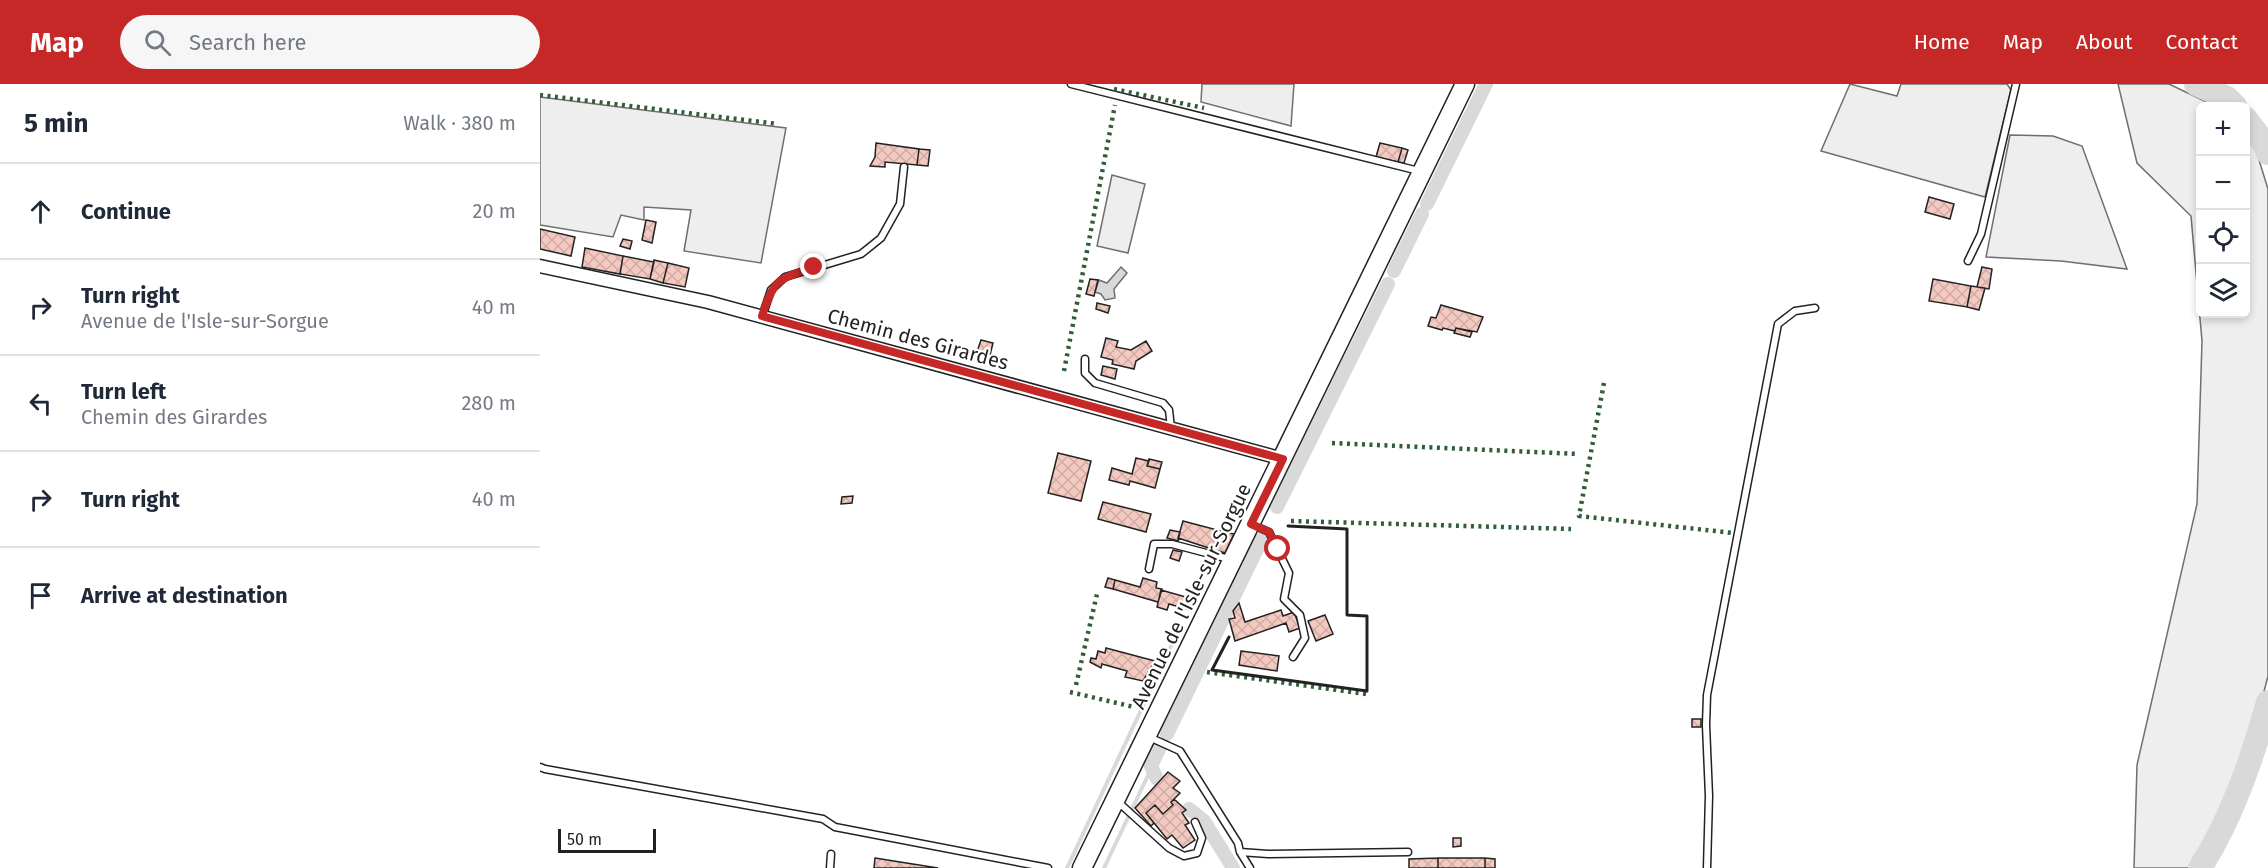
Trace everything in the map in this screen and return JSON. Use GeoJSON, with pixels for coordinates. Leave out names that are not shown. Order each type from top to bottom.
{"type":"FeatureCollection","features":[{"type":"Feature","properties":{"kind":"main road","name":"Avenue de l'Isle-sur-Sorgue"},"geometry":{"type":"LineString","coordinates":[[1082,868],[1148,737],[1465,84]]}},
{"type":"Feature","properties":{"kind":"street","name":"Chemin des Girardes"},"geometry":{"type":"LineString","coordinates":[[540,266],[762,316],[1283,459]]}},
{"type":"Feature","properties":{"kind":"lane"},"geometry":{"type":"LineString","coordinates":[[1071,84],[1422,172]]}},
{"type":"Feature","properties":{"kind":"lane"},"geometry":{"type":"LineString","coordinates":[[1968,261],[1981,234],[2016,84]]}},
{"type":"Feature","properties":{"kind":"lane"},"geometry":{"type":"LineString","coordinates":[[762,316],[771,290],[785,277],[861,254],[881,238],[894,219],[900,204],[904,167]]}},
{"type":"Feature","properties":{"kind":"lane"},"geometry":{"type":"LineString","coordinates":[[1707,868],[1709,796],[1707,695],[1778,324],[1795,311],[1815,308]]}},
{"type":"Feature","properties":{"kind":"lane"},"geometry":{"type":"LineString","coordinates":[[1085,359],[1084,373],[1095,383],[1163,403],[1168,410],[1171,428]]}},
{"type":"Feature","properties":{"kind":"lane"},"geometry":{"type":"LineString","coordinates":[[1251,524],[1269,532],[1289,573],[1284,599],[1300,615],[1305,638],[1293,657]]}},
{"type":"Feature","properties":{"kind":"lane"},"geometry":{"type":"LineString","coordinates":[[1149,569],[1154,544],[1172,544],[1233,560]]}},
{"type":"Feature","properties":{"kind":"lane"},"geometry":{"type":"LineString","coordinates":[[1148,737],[1180,751],[1238,843],[1240,852],[1250,868]]}},
{"type":"Feature","properties":{"kind":"lane"},"geometry":{"type":"LineString","coordinates":[[540,767],[823,819],[835,827],[1048,868]]}},
{"type":"Feature","properties":{"kind":"lane"},"geometry":{"type":"LineString","coordinates":[[1116,800],[1169,848],[1184,856],[1197,853],[1202,837],[1195,822]]}},
{"type":"Feature","properties":{"kind":"lane"},"geometry":{"type":"LineString","coordinates":[[1240,852],[1268,855],[1408,852]]}},
{"type":"Feature","properties":{"kind":"lane"},"geometry":{"type":"LineString","coordinates":[[830,868],[831,854]]}},
{"type":"Feature","properties":{"kind":"shaded area"},"geometry":{"type":"Polygon","coordinates":[[[1202,84],[1294,84],[1291,126],[1201,102],[1202,84]]]}},
{"type":"Feature","properties":{"kind":"shaded area"},"geometry":{"type":"Polygon","coordinates":[[[1850,84],[1897,96],[1901,84],[2007,84],[2011,90],[1985,197],[1821,151],[1850,84]]]}},
{"type":"Feature","properties":{"kind":"shaded area"},"geometry":{"type":"Polygon","coordinates":[[[2118,84],[2169,84],[2207,102],[2196,102],[2196,273],[2191,216],[2137,163],[2118,84]]]}},
{"type":"Feature","properties":{"kind":"shaded area"},"geometry":{"type":"Polygon","coordinates":[[[540,97],[786,128],[761,263],[684,251],[691,210],[644,207],[644,220],[621,215],[613,237],[540,225],[540,97]]]}},
{"type":"Feature","properties":{"kind":"shaded area"},"geometry":{"type":"Polygon","coordinates":[[[2010,135],[2053,136],[2082,146],[2127,269],[2061,261],[1986,257],[2010,135]]]}},
{"type":"Feature","properties":{"kind":"shaded area"},"geometry":{"type":"Polygon","coordinates":[[[2250,141],[2255,147],[2268,189],[2268,676],[2253,734],[2223,806],[2190,868],[2134,868],[2137,765],[2197,504],[2202,341],[2200,318],[2250,318],[2250,141]]]}},
{"type":"Feature","properties":{"kind":"shaded area"},"geometry":{"type":"Polygon","coordinates":[[[1112,175],[1145,184],[1128,253],[1097,246],[1112,175]]]}},
{"type":"Feature","properties":{"kind":"shaded area"},"geometry":{"type":"Polygon","coordinates":[[[1121,267],[1127,273],[1114,289],[1115,298],[1105,300],[1101,294],[1095,292],[1099,280],[1107,283],[1121,267]]]}},
{"type":"Feature","properties":{"kind":"building"},"geometry":{"type":"Polygon","coordinates":[[[876,143],[919,149],[917,165],[885,162],[885,167],[870,166],[875,157],[876,143]]]}},
{"type":"Feature","properties":{"kind":"building"},"geometry":{"type":"Polygon","coordinates":[[[1380,143],[1402,148],[1398,162],[1376,157],[1380,143]]]}},
{"type":"Feature","properties":{"kind":"building"},"geometry":{"type":"Polygon","coordinates":[[[1402,148],[1408,150],[1404,163],[1398,162],[1402,148]]]}},
{"type":"Feature","properties":{"kind":"building"},"geometry":{"type":"Polygon","coordinates":[[[919,149],[930,150],[928,166],[917,165],[919,149]]]}},
{"type":"Feature","properties":{"kind":"building"},"geometry":{"type":"Polygon","coordinates":[[[1929,197],[1954,204],[1950,219],[1925,212],[1929,197]]]}},
{"type":"Feature","properties":{"kind":"building"},"geometry":{"type":"Polygon","coordinates":[[[646,220],[656,222],[652,243],[642,240],[646,220]]]}},
{"type":"Feature","properties":{"kind":"building"},"geometry":{"type":"Polygon","coordinates":[[[540,229],[575,237],[571,256],[540,249],[540,229]]]}},
{"type":"Feature","properties":{"kind":"building"},"geometry":{"type":"Polygon","coordinates":[[[623,239],[632,241],[630,249],[620,246],[623,239]]]}},
{"type":"Feature","properties":{"kind":"building"},"geometry":{"type":"Polygon","coordinates":[[[585,248],[623,256],[620,274],[582,267],[585,248]]]}},
{"type":"Feature","properties":{"kind":"building"},"geometry":{"type":"Polygon","coordinates":[[[623,256],[654,262],[650,279],[620,274],[623,256]]]}},
{"type":"Feature","properties":{"kind":"building"},"geometry":{"type":"Polygon","coordinates":[[[654,260],[668,263],[663,283],[650,279],[654,260]]]}},
{"type":"Feature","properties":{"kind":"building"},"geometry":{"type":"Polygon","coordinates":[[[668,263],[689,268],[685,287],[663,283],[668,263]]]}},
{"type":"Feature","properties":{"kind":"building"},"geometry":{"type":"Polygon","coordinates":[[[1982,267],[1992,269],[1989,289],[1977,287],[1982,267]]]}},
{"type":"Feature","properties":{"kind":"building"},"geometry":{"type":"Polygon","coordinates":[[[1090,279],[1098,280],[1094,296],[1086,294],[1090,279]]]}},
{"type":"Feature","properties":{"kind":"building"},"geometry":{"type":"Polygon","coordinates":[[[1933,279],[1971,286],[1967,307],[1929,301],[1933,279]]]}},
{"type":"Feature","properties":{"kind":"building"},"geometry":{"type":"Polygon","coordinates":[[[1971,286],[1985,288],[1979,310],[1967,307],[1971,286]]]}},
{"type":"Feature","properties":{"kind":"building"},"geometry":{"type":"Polygon","coordinates":[[[1097,303],[1110,306],[1108,313],[1096,309],[1097,303]]]}},
{"type":"Feature","properties":{"kind":"building"},"geometry":{"type":"Polygon","coordinates":[[[1441,305],[1483,317],[1477,332],[1456,328],[1455,331],[1443,328],[1442,330],[1428,326],[1431,317],[1436,318],[1441,305]]]}},
{"type":"Feature","properties":{"kind":"building"},"geometry":{"type":"Polygon","coordinates":[[[1456,328],[1472,332],[1470,337],[1454,333],[1456,328]]]}},
{"type":"Feature","properties":{"kind":"building"},"geometry":{"type":"Polygon","coordinates":[[[1106,338],[1118,341],[1116,347],[1131,350],[1146,341],[1152,351],[1136,361],[1134,369],[1112,364],[1113,360],[1101,357],[1106,338]]]}},
{"type":"Feature","properties":{"kind":"building"},"geometry":{"type":"Polygon","coordinates":[[[981,340],[993,343],[990,355],[977,352],[981,340]]]}},
{"type":"Feature","properties":{"kind":"building"},"geometry":{"type":"Polygon","coordinates":[[[1103,366],[1117,369],[1115,379],[1101,375],[1103,366]]]}},
{"type":"Feature","properties":{"kind":"building"},"geometry":{"type":"Polygon","coordinates":[[[1058,453],[1091,461],[1081,501],[1048,493],[1058,453]]]}},
{"type":"Feature","properties":{"kind":"building"},"geometry":{"type":"Polygon","coordinates":[[[1136,458],[1149,461],[1147,466],[1160,469],[1155,488],[1130,481],[1129,485],[1109,480],[1112,468],[1132,474],[1136,458]]]}},
{"type":"Feature","properties":{"kind":"building"},"geometry":{"type":"Polygon","coordinates":[[[1149,459],[1162,462],[1160,469],[1147,466],[1149,459]]]}},
{"type":"Feature","properties":{"kind":"building"},"geometry":{"type":"Polygon","coordinates":[[[853,496],[852,503],[841,504],[842,497],[853,496]]]}},
{"type":"Feature","properties":{"kind":"building"},"geometry":{"type":"Polygon","coordinates":[[[1103,502],[1151,514],[1146,532],[1098,519],[1103,502]]]}},
{"type":"Feature","properties":{"kind":"building"},"geometry":{"type":"Polygon","coordinates":[[[1183,521],[1221,531],[1215,550],[1178,538],[1183,521]]]}},
{"type":"Feature","properties":{"kind":"building"},"geometry":{"type":"Polygon","coordinates":[[[1170,530],[1180,532],[1178,541],[1167,538],[1170,530]]]}},
{"type":"Feature","properties":{"kind":"building"},"geometry":{"type":"Polygon","coordinates":[[[1221,531],[1234,534],[1225,553],[1215,550],[1221,531]]]}},
{"type":"Feature","properties":{"kind":"building"},"geometry":{"type":"Polygon","coordinates":[[[1173,550],[1182,552],[1179,561],[1170,558],[1173,550]]]}},
{"type":"Feature","properties":{"kind":"building"},"geometry":{"type":"Polygon","coordinates":[[[1108,578],[1115,580],[1113,589],[1105,587],[1108,578]]]}},
{"type":"Feature","properties":{"kind":"building"},"geometry":{"type":"Polygon","coordinates":[[[1143,578],[1157,582],[1156,588],[1162,589],[1158,602],[1113,589],[1115,580],[1140,587],[1143,578]]]}},
{"type":"Feature","properties":{"kind":"building"},"geometry":{"type":"Polygon","coordinates":[[[1161,590],[1193,599],[1190,610],[1169,604],[1167,610],[1157,607],[1161,590]]]}},
{"type":"Feature","properties":{"kind":"building"},"geometry":{"type":"Polygon","coordinates":[[[1239,603],[1245,622],[1281,610],[1283,616],[1294,612],[1300,628],[1289,632],[1286,623],[1235,641],[1229,619],[1235,618],[1233,611],[1239,603]]]}},
{"type":"Feature","properties":{"kind":"building"},"geometry":{"type":"Polygon","coordinates":[[[1325,615],[1333,634],[1316,641],[1308,621],[1325,615]]]}},
{"type":"Feature","properties":{"kind":"building"},"geometry":{"type":"Polygon","coordinates":[[[1106,648],[1155,661],[1143,681],[1125,677],[1127,671],[1102,664],[1101,668],[1090,662],[1091,658],[1096,659],[1098,651],[1105,653],[1106,648]]]}},
{"type":"Feature","properties":{"kind":"building"},"geometry":{"type":"Polygon","coordinates":[[[1241,651],[1279,656],[1277,671],[1239,665],[1241,651]]]}},
{"type":"Feature","properties":{"kind":"building"},"geometry":{"type":"Polygon","coordinates":[[[1692,719],[1701,719],[1701,727],[1692,727],[1692,719]]]}},
{"type":"Feature","properties":{"kind":"building"},"geometry":{"type":"Polygon","coordinates":[[[1168,772],[1180,781],[1173,788],[1180,793],[1171,802],[1173,805],[1163,814],[1155,805],[1146,813],[1154,823],[1151,826],[1135,808],[1168,772]]]}},
{"type":"Feature","properties":{"kind":"building"},"geometry":{"type":"Polygon","coordinates":[[[1174,799],[1186,810],[1182,813],[1189,823],[1185,825],[1195,840],[1183,848],[1172,835],[1167,839],[1146,813],[1155,805],[1163,814],[1173,805],[1171,802],[1174,799]]]}},
{"type":"Feature","properties":{"kind":"building"},"geometry":{"type":"Polygon","coordinates":[[[1453,838],[1461,838],[1461,846],[1453,847],[1453,838]]]}},
{"type":"Feature","properties":{"kind":"building"},"geometry":{"type":"Polygon","coordinates":[[[875,858],[938,868],[874,868],[875,858]]]}},
{"type":"Feature","properties":{"kind":"building"},"geometry":{"type":"Polygon","coordinates":[[[1438,858],[1485,858],[1485,868],[1438,868],[1438,858]]]}},
{"type":"Feature","properties":{"kind":"building"},"geometry":{"type":"Polygon","coordinates":[[[1438,858],[1438,868],[1409,868],[1409,859],[1438,858]]]}},
{"type":"Feature","properties":{"kind":"building"},"geometry":{"type":"Polygon","coordinates":[[[1485,858],[1495,859],[1495,868],[1485,868],[1485,858]]]}},
{"type":"Feature","properties":{"kind":"waterway"},"geometry":{"type":"LineString","coordinates":[[1427,204],[1486,84]]}},
{"type":"Feature","properties":{"kind":"waterway"},"geometry":{"type":"LineString","coordinates":[[2196,84],[2231,102]]}},
{"type":"Feature","properties":{"kind":"waterway"},"geometry":{"type":"LineString","coordinates":[[2250,124],[2264,143],[2268,153]]}},
{"type":"Feature","properties":{"kind":"waterway"},"geometry":{"type":"LineString","coordinates":[[1394,271],[1422,214]]}},
{"type":"Feature","properties":{"kind":"waterway"},"geometry":{"type":"LineString","coordinates":[[1277,507],[1388,284]]}},
{"type":"Feature","properties":{"kind":"waterway"},"geometry":{"type":"LineString","coordinates":[[1167,734],[1262,539]]}},
{"type":"Feature","properties":{"kind":"waterway"},"geometry":{"type":"LineString","coordinates":[[1067,868],[1172,644]]}},
{"type":"Feature","properties":{"kind":"waterway"},"geometry":{"type":"LineString","coordinates":[[2200,868],[2222,829],[2240,788],[2268,702]]}},
{"type":"Feature","properties":{"kind":"waterway"},"geometry":{"type":"LineString","coordinates":[[1157,779],[1151,766],[1160,747]]}},
{"type":"Feature","properties":{"kind":"waterway"},"geometry":{"type":"LineString","coordinates":[[1104,868],[1151,769]]}},
{"type":"Feature","properties":{"kind":"waterway"},"geometry":{"type":"LineString","coordinates":[[1189,809],[1204,821],[1233,868]]}},
{"type":"Feature","properties":{"kind":"hedge"},"geometry":{"type":"LineString","coordinates":[[1114,89],[1204,108]]}},
{"type":"Feature","properties":{"kind":"hedge"},"geometry":{"type":"LineString","coordinates":[[540,95],[778,124]]}},
{"type":"Feature","properties":{"kind":"hedge"},"geometry":{"type":"LineString","coordinates":[[1064,371],[1115,105]]}},
{"type":"Feature","properties":{"kind":"hedge"},"geometry":{"type":"LineString","coordinates":[[1604,383],[1579,516],[1733,533]]}},
{"type":"Feature","properties":{"kind":"hedge"},"geometry":{"type":"LineString","coordinates":[[1332,443],[1579,454]]}},
{"type":"Feature","properties":{"kind":"hedge"},"geometry":{"type":"LineString","coordinates":[[1291,521],[1571,529]]}},
{"type":"Feature","properties":{"kind":"hedge"},"geometry":{"type":"LineString","coordinates":[[1076,685],[1097,594]]}},
{"type":"Feature","properties":{"kind":"hedge"},"geometry":{"type":"LineString","coordinates":[[1207,672],[1366,694]]}},
{"type":"Feature","properties":{"kind":"hedge"},"geometry":{"type":"LineString","coordinates":[[1070,692],[1134,707]]}},
{"type":"Feature","properties":{"kind":"wall"},"geometry":{"type":"LineString","coordinates":[[1229,637],[1212,670],[1367,691],[1367,616],[1347,615],[1347,529],[1288,526]]}},
{"type":"Feature","properties":{"kind":"route"},"geometry":{"type":"LineString","coordinates":[[814,267],[785,277],[771,290],[762,316],[1283,459],[1251,524],[1269,532],[1278,549]]}}]}
